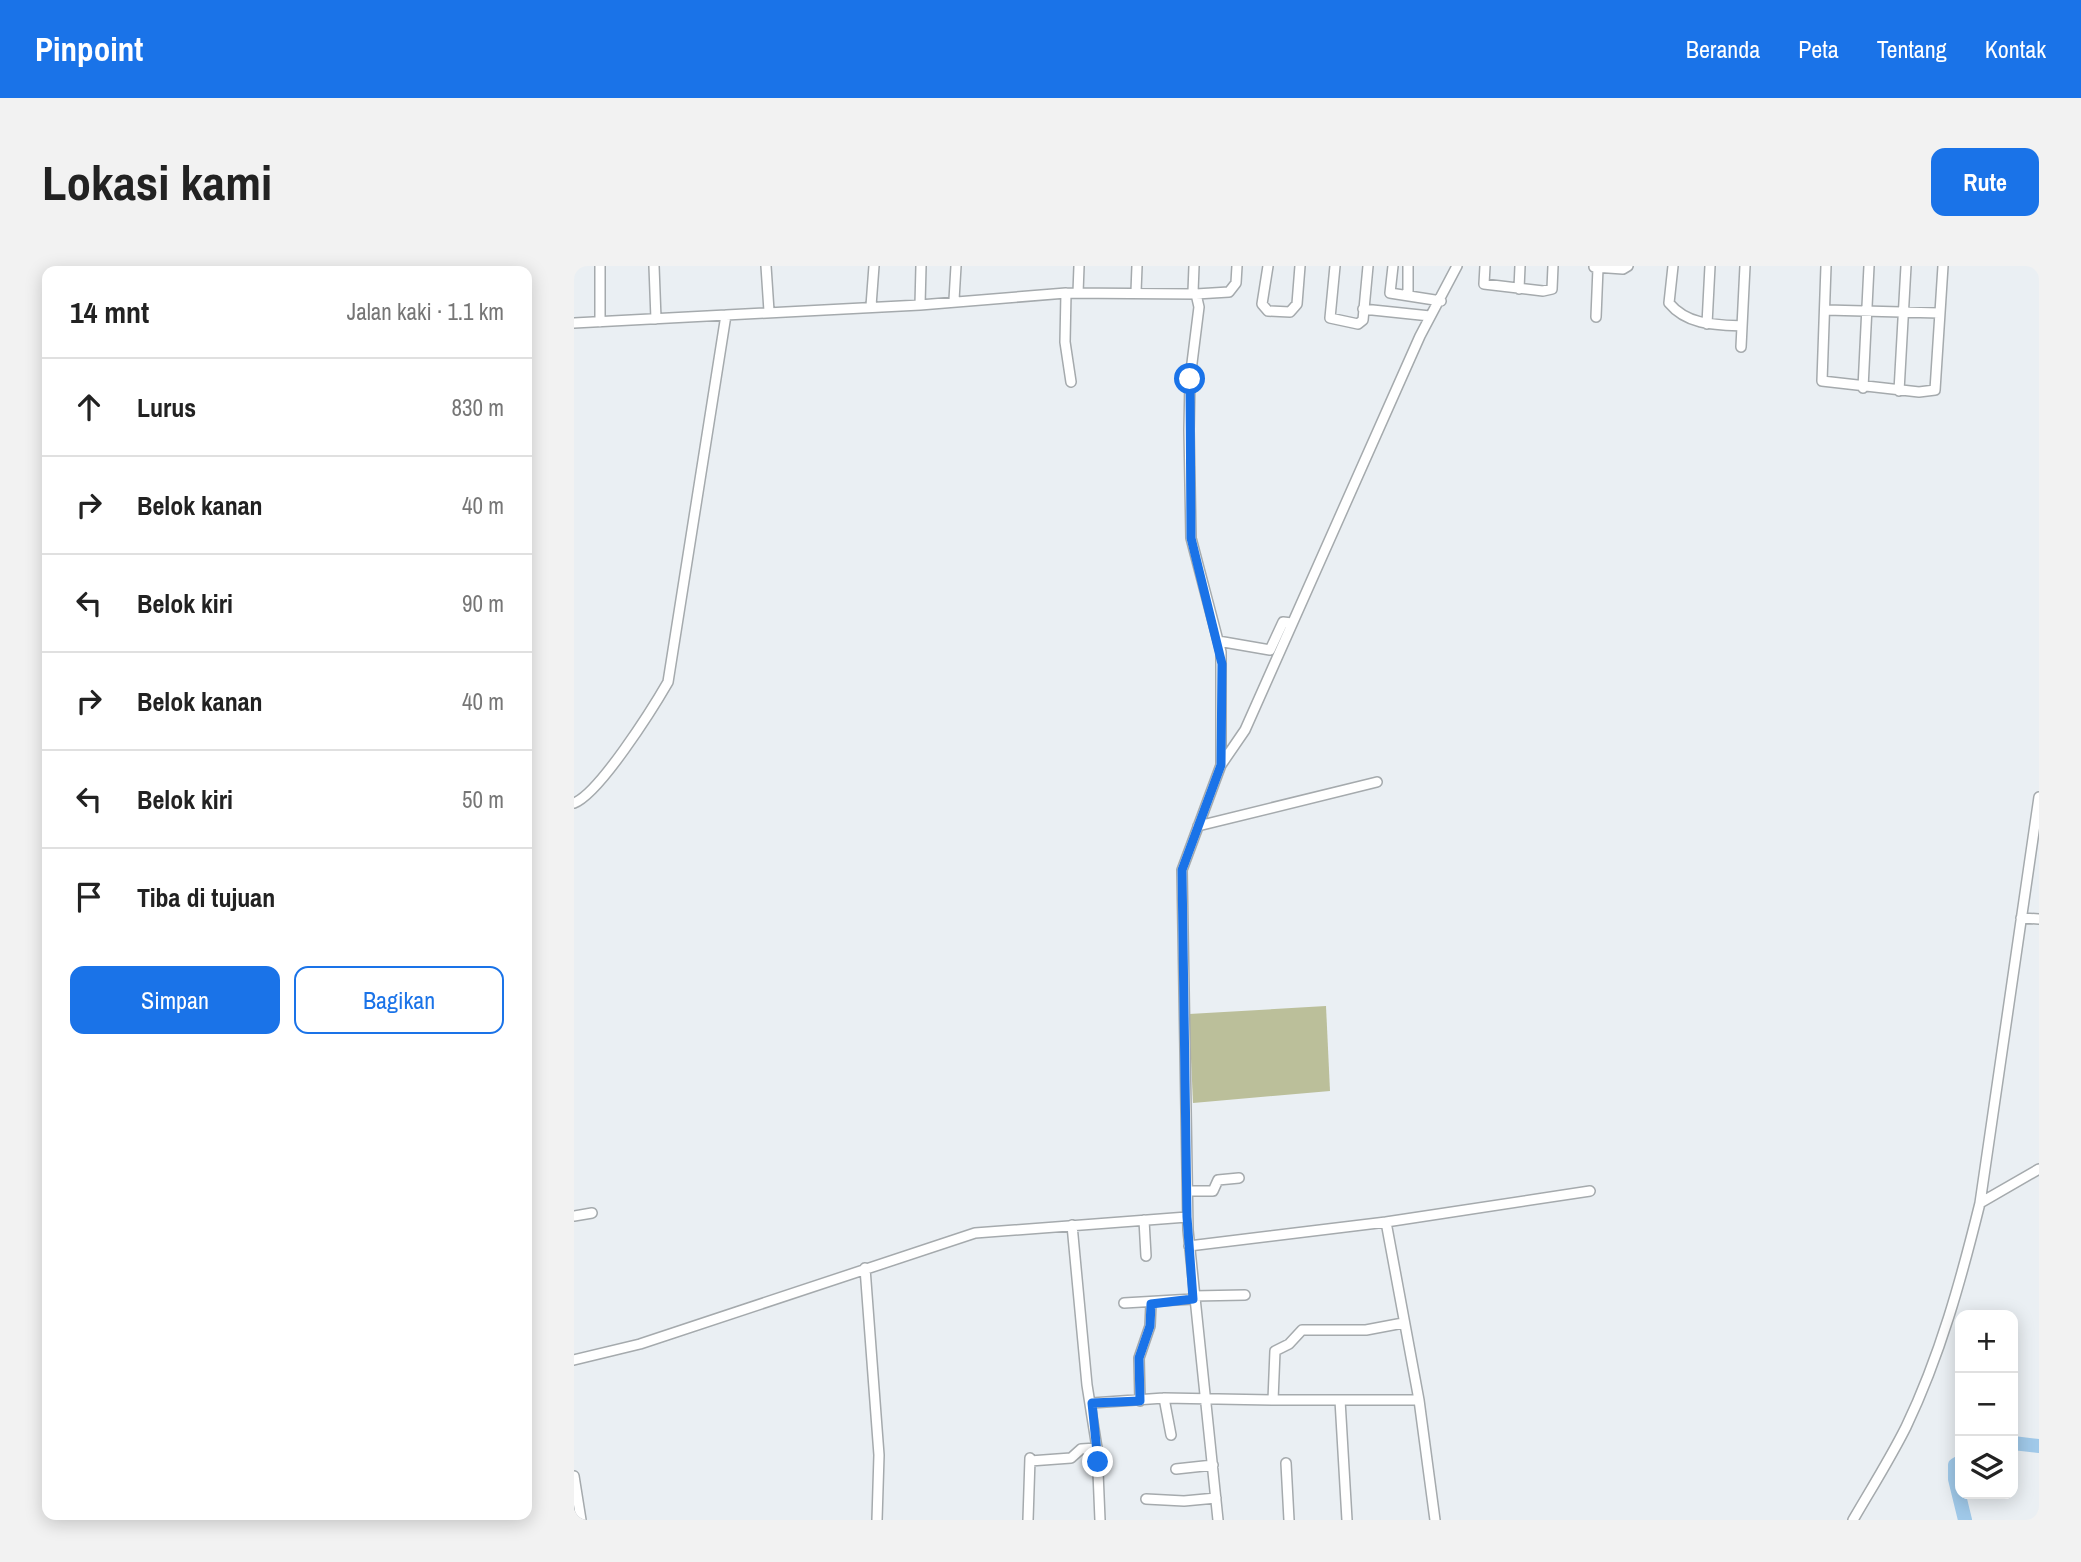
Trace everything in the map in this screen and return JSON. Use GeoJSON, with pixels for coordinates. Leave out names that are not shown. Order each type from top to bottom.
{"type":"FeatureCollection","features":[{"type":"Feature","properties":{"kind":"street"},"geometry":{"type":"LineString","coordinates":[[600,266],[600,322]]}},
{"type":"Feature","properties":{"kind":"street"},"geometry":{"type":"LineString","coordinates":[[654,266],[656,319]]}},
{"type":"Feature","properties":{"kind":"street"},"geometry":{"type":"LineString","coordinates":[[766,266],[769,311]]}},
{"type":"Feature","properties":{"kind":"street"},"geometry":{"type":"LineString","coordinates":[[871,306],[874,266]]}},
{"type":"Feature","properties":{"kind":"street"},"geometry":{"type":"LineString","coordinates":[[920,305],[921,266]]}},
{"type":"Feature","properties":{"kind":"street"},"geometry":{"type":"LineString","coordinates":[[954,300],[956,266]]}},
{"type":"Feature","properties":{"kind":"street"},"geometry":{"type":"LineString","coordinates":[[1078,292],[1079,266]]}},
{"type":"Feature","properties":{"kind":"street"},"geometry":{"type":"LineString","coordinates":[[1136,292],[1137,266]]}},
{"type":"Feature","properties":{"kind":"street"},"geometry":{"type":"LineString","coordinates":[[1194,266],[1195,293],[1199,307],[1189,407],[1191,538],[1222,664],[1221,765]]}},
{"type":"Feature","properties":{"kind":"street"},"geometry":{"type":"LineString","coordinates":[[574,323],[920,305],[954,300],[1078,292],[1229,292],[1236,283],[1235,266]]}},
{"type":"Feature","properties":{"kind":"street"},"geometry":{"type":"LineString","coordinates":[[1268,266],[1262,304],[1268,311],[1290,312],[1297,304],[1300,266]]}},
{"type":"Feature","properties":{"kind":"street"},"geometry":{"type":"LineString","coordinates":[[1335,266],[1330,318],[1358,324],[1363,320],[1368,266]]}},
{"type":"Feature","properties":{"kind":"street"},"geometry":{"type":"LineString","coordinates":[[1393,266],[1390,293],[1441,300]]}},
{"type":"Feature","properties":{"kind":"street"},"geometry":{"type":"LineString","coordinates":[[1408,266],[1408,295]]}},
{"type":"Feature","properties":{"kind":"street"},"geometry":{"type":"LineString","coordinates":[[1218,1520],[1193,1298],[1187,1213],[1182,870],[1221,765],[1245,730],[1430,316],[1457,266]]}},
{"type":"Feature","properties":{"kind":"street"},"geometry":{"type":"LineString","coordinates":[[1485,266],[1485,285],[1518,289],[1552,289],[1553,266]]}},
{"type":"Feature","properties":{"kind":"street"},"geometry":{"type":"LineString","coordinates":[[1518,289],[1520,266]]}},
{"type":"Feature","properties":{"kind":"street"},"geometry":{"type":"LineString","coordinates":[[1596,317],[1595,267],[1623,269],[1628,266]]}},
{"type":"Feature","properties":{"kind":"street"},"geometry":{"type":"LineString","coordinates":[[1673,266],[1670,304],[1696,322],[1742,326]]}},
{"type":"Feature","properties":{"kind":"street"},"geometry":{"type":"LineString","coordinates":[[1707,324],[1710,266]]}},
{"type":"Feature","properties":{"kind":"street"},"geometry":{"type":"LineString","coordinates":[[1741,346],[1745,266]]}},
{"type":"Feature","properties":{"kind":"street"},"geometry":{"type":"LineString","coordinates":[[1826,266],[1821,380],[1899,391],[1935,391],[1942,266]]}},
{"type":"Feature","properties":{"kind":"street"},"geometry":{"type":"LineString","coordinates":[[1863,388],[1870,266]]}},
{"type":"Feature","properties":{"kind":"street"},"geometry":{"type":"LineString","coordinates":[[1899,391],[1906,266]]}},
{"type":"Feature","properties":{"kind":"street"},"geometry":{"type":"LineString","coordinates":[[1066,293],[1065,342],[1071,382]]}},
{"type":"Feature","properties":{"kind":"street"},"geometry":{"type":"LineString","coordinates":[[1363,309],[1430,316]]}},
{"type":"Feature","properties":{"kind":"street"},"geometry":{"type":"LineString","coordinates":[[1826,310],[1939,313]]}},
{"type":"Feature","properties":{"kind":"street"},"geometry":{"type":"LineString","coordinates":[[574,803],[582,800],[597,785],[650,713],[668,682],[726,315]]}},
{"type":"Feature","properties":{"kind":"street"},"geometry":{"type":"LineString","coordinates":[[1218,641],[1270,650],[1283,622],[1292,623]]}},
{"type":"Feature","properties":{"kind":"street"},"geometry":{"type":"LineString","coordinates":[[1198,826],[1377,782]]}},
{"type":"Feature","properties":{"kind":"street"},"geometry":{"type":"LineString","coordinates":[[1853,1520],[1906,1426],[1936,1354],[1953,1304],[1980,1203],[2039,797]]}},
{"type":"Feature","properties":{"kind":"street"},"geometry":{"type":"LineString","coordinates":[[2021,918],[2039,919]]}},
{"type":"Feature","properties":{"kind":"street"},"geometry":{"type":"LineString","coordinates":[[1980,1203],[2039,1169]]}},
{"type":"Feature","properties":{"kind":"street"},"geometry":{"type":"LineString","coordinates":[[1188,1193],[1213,1191],[1218,1180],[1239,1178]]}},
{"type":"Feature","properties":{"kind":"street"},"geometry":{"type":"LineString","coordinates":[[1983,1184],[1999,1191]]}},
{"type":"Feature","properties":{"kind":"street"},"geometry":{"type":"LineString","coordinates":[[1189,1246],[1386,1222],[1590,1191]]}},
{"type":"Feature","properties":{"kind":"street"},"geometry":{"type":"LineString","coordinates":[[574,1216],[592,1213]]}},
{"type":"Feature","properties":{"kind":"street"},"geometry":{"type":"LineString","coordinates":[[574,1360],[640,1343],[975,1233],[1144,1220],[1187,1213]]}},
{"type":"Feature","properties":{"kind":"street"},"geometry":{"type":"LineString","coordinates":[[1144,1220],[1146,1256]]}},
{"type":"Feature","properties":{"kind":"street"},"geometry":{"type":"LineString","coordinates":[[1386,1222],[1419,1400],[1434,1520]]}},
{"type":"Feature","properties":{"kind":"street"},"geometry":{"type":"LineString","coordinates":[[1072,1225],[1086,1374],[1097,1448],[1100,1520]]}},
{"type":"Feature","properties":{"kind":"street"},"geometry":{"type":"LineString","coordinates":[[865,1268],[879,1455],[877,1520]]}},
{"type":"Feature","properties":{"kind":"street"},"geometry":{"type":"LineString","coordinates":[[1124,1303],[1151,1304],[1245,1294]]}},
{"type":"Feature","properties":{"kind":"street"},"geometry":{"type":"LineString","coordinates":[[1140,1401],[1139,1358],[1150,1326],[1151,1304]]}},
{"type":"Feature","properties":{"kind":"street"},"geometry":{"type":"LineString","coordinates":[[1273,1400],[1275,1351],[1289,1344],[1302,1330],[1366,1330],[1403,1323]]}},
{"type":"Feature","properties":{"kind":"street"},"geometry":{"type":"LineString","coordinates":[[1092,1403],[1164,1398],[1206,1401],[1243,1397],[1273,1400],[1419,1400]]}},
{"type":"Feature","properties":{"kind":"street"},"geometry":{"type":"LineString","coordinates":[[1164,1398],[1171,1435]]}},
{"type":"Feature","properties":{"kind":"street"},"geometry":{"type":"LineString","coordinates":[[1340,1400],[1347,1520]]}},
{"type":"Feature","properties":{"kind":"street"},"geometry":{"type":"LineString","coordinates":[[1028,1520],[1030,1459],[1071,1458],[1081,1449],[1097,1448]]}},
{"type":"Feature","properties":{"kind":"street"},"geometry":{"type":"LineString","coordinates":[[1286,1463],[1289,1520]]}},
{"type":"Feature","properties":{"kind":"street"},"geometry":{"type":"LineString","coordinates":[[1176,1469],[1213,1465]]}},
{"type":"Feature","properties":{"kind":"street"},"geometry":{"type":"LineString","coordinates":[[574,1476],[582,1520]]}},
{"type":"Feature","properties":{"kind":"street"},"geometry":{"type":"LineString","coordinates":[[1146,1499],[1184,1501],[1216,1498]]}},
{"type":"Feature","properties":{"kind":"green space"},"geometry":{"type":"Polygon","coordinates":[[[1326,1006],[1330,1091],[1193,1103],[1189,1014],[1326,1006]]]}},
{"type":"Feature","properties":{"kind":"waterway"},"geometry":{"type":"LineString","coordinates":[[2018,1444],[2039,1446]]}},
{"type":"Feature","properties":{"kind":"waterway"},"geometry":{"type":"LineString","coordinates":[[1960,1499],[1965,1520]]}},
{"type":"Feature","properties":{"kind":"route"},"geometry":{"type":"LineString","coordinates":[[1098,1462],[1092,1403],[1140,1401],[1139,1358],[1152,1317],[1151,1304],[1193,1299],[1187,1217],[1189,1180],[1182,870],[1221,765],[1222,664],[1191,538],[1190,379]]}}]}
